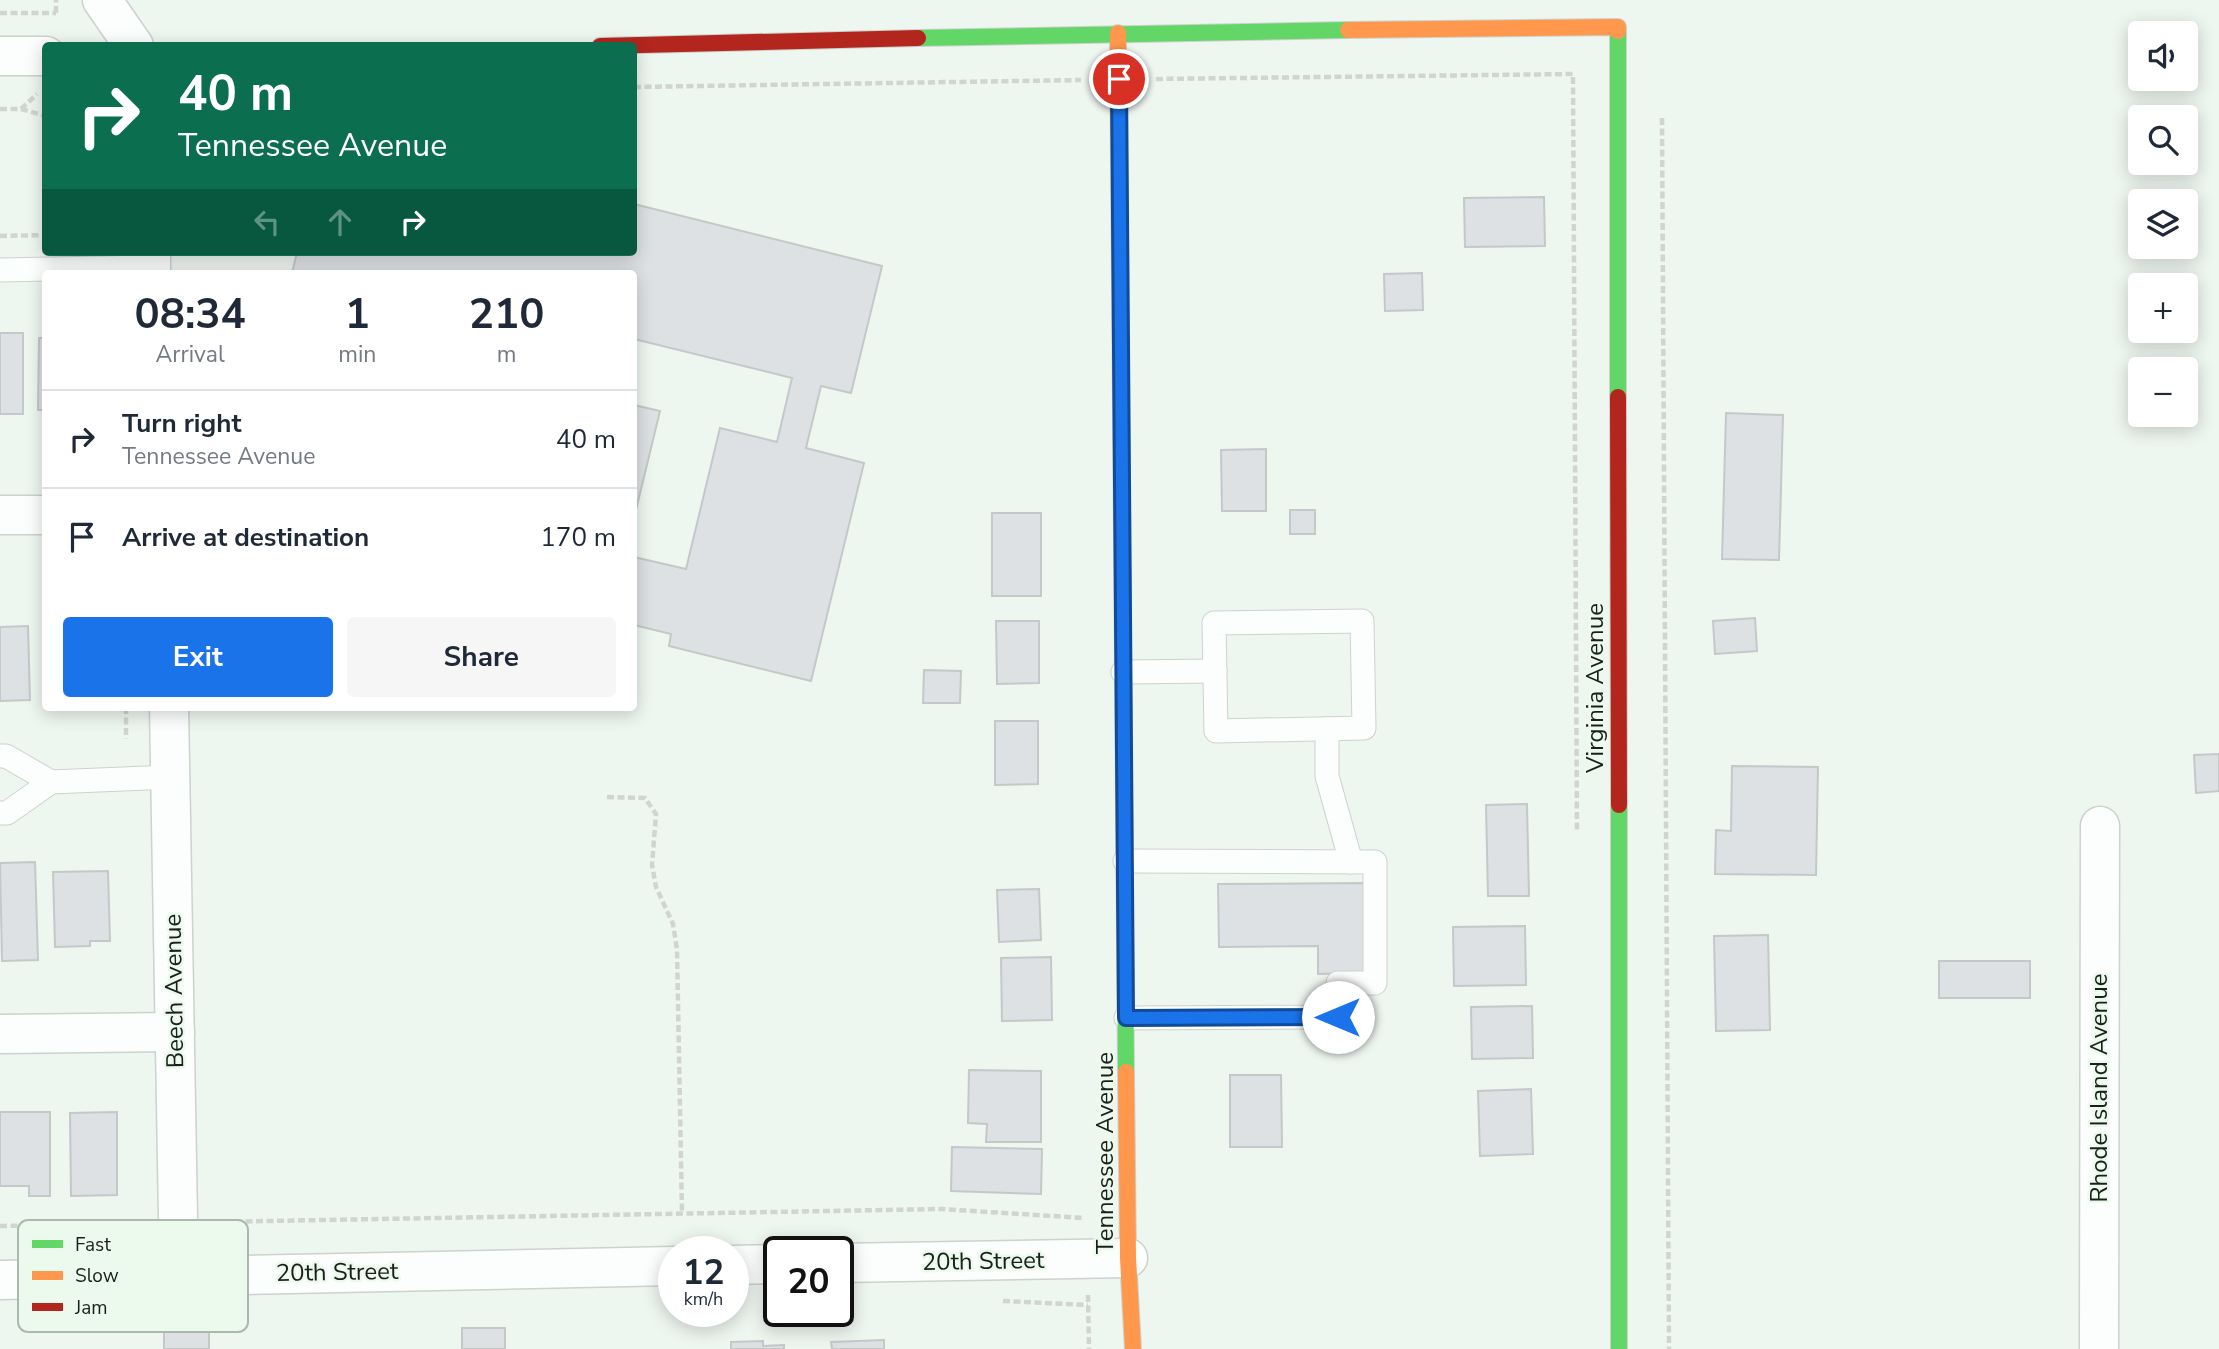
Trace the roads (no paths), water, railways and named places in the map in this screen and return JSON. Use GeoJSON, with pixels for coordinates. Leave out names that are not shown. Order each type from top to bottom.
{"type":"FeatureCollection","features":[{"type":"Feature","properties":{"kind":"street"},"geometry":{"type":"LineString","coordinates":[[102,0],[131,42]]}},
{"type":"Feature","properties":{"kind":"street","name":"Virginia Avenue"},"geometry":{"type":"LineString","coordinates":[[1118,33],[1618,27],[1619,1349]]}},
{"type":"Feature","properties":{"kind":"street"},"geometry":{"type":"LineString","coordinates":[[637,45],[1118,33]]}},
{"type":"Feature","properties":{"kind":"street","name":"Tennessee Avenue"},"geometry":{"type":"LineString","coordinates":[[1118,33],[1128,1258],[1133,1349]]}},
{"type":"Feature","properties":{"kind":"street"},"geometry":{"type":"LineString","coordinates":[[0,56],[42,56]]}},
{"type":"Feature","properties":{"kind":"street"},"geometry":{"type":"LineString","coordinates":[[0,515],[42,514]]}},
{"type":"Feature","properties":{"kind":"street","name":"Beech Avenue"},"geometry":{"type":"LineString","coordinates":[[169,711],[178,1220]]}},
{"type":"Feature","properties":{"kind":"street","name":"Rhode Island Avenue"},"geometry":{"type":"LineString","coordinates":[[2099,1349],[2100,827]]}},
{"type":"Feature","properties":{"kind":"street"},"geometry":{"type":"LineString","coordinates":[[0,1034],[175,1032]]}},
{"type":"Feature","properties":{"kind":"street","name":"20th Street"},"geometry":{"type":"LineString","coordinates":[[854,1264],[1128,1258]]}},
{"type":"Feature","properties":{"kind":"street","name":"20th Street"},"geometry":{"type":"LineString","coordinates":[[248,1274],[658,1266]]}},
{"type":"Feature","properties":{"kind":"street","name":"20th Street"},"geometry":{"type":"LineString","coordinates":[[0,1280],[18,1279]]}},
{"type":"Feature","properties":{"kind":"lane"},"geometry":{"type":"LineString","coordinates":[[0,270],[151,264]]}},
{"type":"Feature","properties":{"kind":"lane"},"geometry":{"type":"LineString","coordinates":[[1363,621],[1364,728],[1216,731],[1214,671],[1214,624],[1363,621]]}},
{"type":"Feature","properties":{"kind":"lane"},"geometry":{"type":"LineString","coordinates":[[1123,672],[1214,671]]}},
{"type":"Feature","properties":{"kind":"lane"},"geometry":{"type":"LineString","coordinates":[[1327,729],[1327,776],[1351,862]]}},
{"type":"Feature","properties":{"kind":"lane"},"geometry":{"type":"LineString","coordinates":[[0,756],[6,756],[51,782],[171,777]]}},
{"type":"Feature","properties":{"kind":"lane"},"geometry":{"type":"LineString","coordinates":[[0,813],[7,813],[51,782]]}},
{"type":"Feature","properties":{"kind":"lane"},"geometry":{"type":"LineString","coordinates":[[1125,861],[1375,862],[1375,983],[1338,983],[1338,1017],[1126,1018]]}}]}
